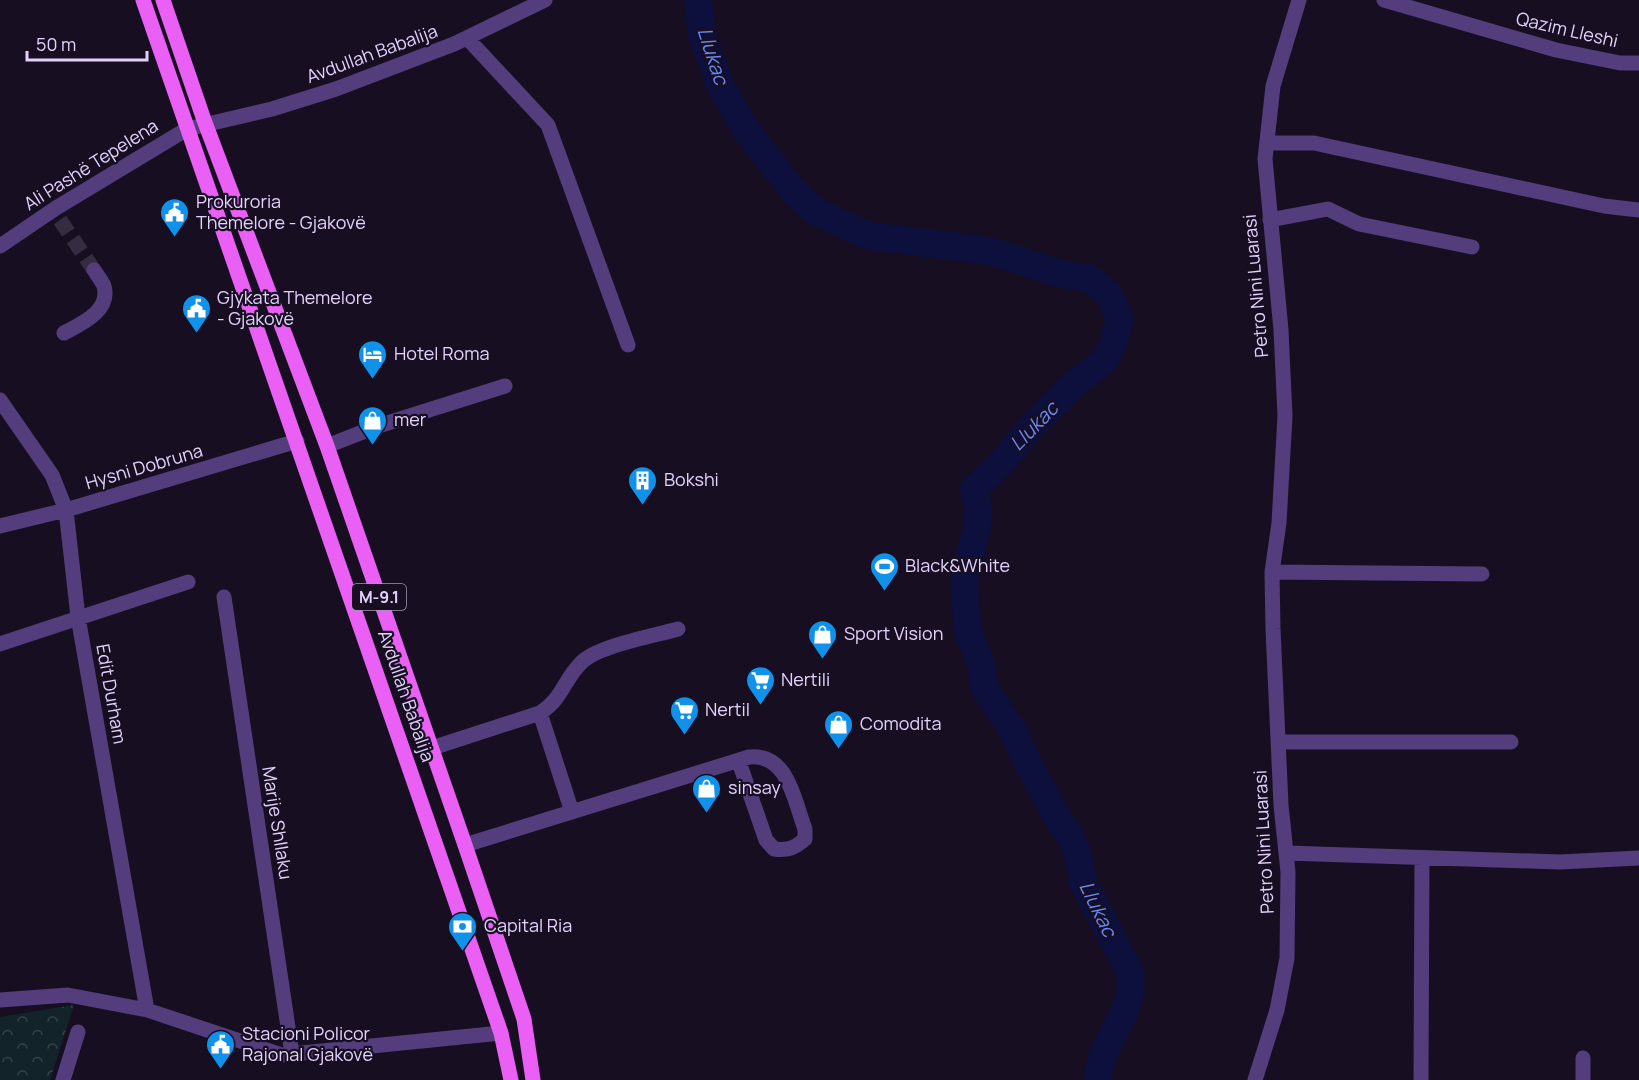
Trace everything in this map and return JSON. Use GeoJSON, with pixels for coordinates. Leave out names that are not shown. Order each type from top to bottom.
{"type":"FeatureCollection","features":[{"type":"Feature","properties":{"kind":"main road","name":"M-9.1"},"geometry":{"type":"LineString","coordinates":[[143,0],[186,126]]}},
{"type":"Feature","properties":{"kind":"main road","name":"M-9.1"},"geometry":{"type":"LineString","coordinates":[[163,0],[204,122]]}},
{"type":"Feature","properties":{"kind":"main road","name":"Avdullah Babalija"},"geometry":{"type":"LineString","coordinates":[[204,122],[327,446],[432,748],[524,1019],[533,1080]]}},
{"type":"Feature","properties":{"kind":"main road","name":"Avdullah Babalija"},"geometry":{"type":"LineString","coordinates":[[186,126],[501,1033],[511,1080]]}},
{"type":"Feature","properties":{"kind":"street","name":"Avdullah Babalija"},"geometry":{"type":"LineString","coordinates":[[204,122],[272,109],[336,90],[467,38],[545,0]]}},
{"type":"Feature","properties":{"kind":"street","name":"Petro Nini Luarasi"},"geometry":{"type":"LineString","coordinates":[[1255,1080],[1277,1010],[1287,958],[1288,872],[1281,805],[1272,572],[1279,523],[1285,416],[1281,330],[1265,159],[1273,86],[1299,0]]}},
{"type":"Feature","properties":{"kind":"street","name":"Qazim Lleshi"},"geometry":{"type":"LineString","coordinates":[[1384,0],[1556,50],[1620,63],[1639,63]]}},
{"type":"Feature","properties":{"kind":"street"},"geometry":{"type":"LineString","coordinates":[[467,38],[548,125],[628,345]]}},
{"type":"Feature","properties":{"kind":"street","name":"Ali Pashë Tepelena"},"geometry":{"type":"LineString","coordinates":[[0,246],[56,215],[186,126],[204,122]]}},
{"type":"Feature","properties":{"kind":"street"},"geometry":{"type":"LineString","coordinates":[[1267,143],[1314,143],[1604,206],[1639,210]]}},
{"type":"Feature","properties":{"kind":"street"},"geometry":{"type":"LineString","coordinates":[[1270,220],[1328,209],[1359,224],[1472,247]]}},
{"type":"Feature","properties":{"kind":"street"},"geometry":{"type":"LineString","coordinates":[[64,333],[92,317],[103,304],[104,285],[94,270]]}},
{"type":"Feature","properties":{"kind":"street"},"geometry":{"type":"LineString","coordinates":[[327,446],[378,426],[505,386]]}},
{"type":"Feature","properties":{"kind":"street","name":"Edit Durham"},"geometry":{"type":"LineString","coordinates":[[0,400],[52,475],[66,510],[78,617],[147,1010]]}},
{"type":"Feature","properties":{"kind":"street","name":"Hysni Dobruna"},"geometry":{"type":"LineString","coordinates":[[0,526],[66,510],[297,441]]}},
{"type":"Feature","properties":{"kind":"street"},"geometry":{"type":"LineString","coordinates":[[1272,572],[1482,574]]}},
{"type":"Feature","properties":{"kind":"street"},"geometry":{"type":"LineString","coordinates":[[0,644],[188,582]]}},
{"type":"Feature","properties":{"kind":"street","name":"Marije Shllaku"},"geometry":{"type":"LineString","coordinates":[[224,597],[292,1054]]}},
{"type":"Feature","properties":{"kind":"street"},"geometry":{"type":"LineString","coordinates":[[432,748],[540,713],[553,704],[583,660],[601,650],[678,629]]}},
{"type":"Feature","properties":{"kind":"street"},"geometry":{"type":"LineString","coordinates":[[540,713],[572,812]]}},
{"type":"Feature","properties":{"kind":"street"},"geometry":{"type":"LineString","coordinates":[[1278,742],[1511,742]]}},
{"type":"Feature","properties":{"kind":"street"},"geometry":{"type":"LineString","coordinates":[[465,845],[739,762],[749,757],[763,758],[777,764],[783,771],[805,829],[805,839],[798,845],[791,849],[774,849],[766,840],[739,762]]}},
{"type":"Feature","properties":{"kind":"street"},"geometry":{"type":"LineString","coordinates":[[1287,853],[1560,862],[1639,858]]}},
{"type":"Feature","properties":{"kind":"street"},"geometry":{"type":"LineString","coordinates":[[1421,1080],[1422,858]]}},
{"type":"Feature","properties":{"kind":"street"},"geometry":{"type":"LineString","coordinates":[[0,1000],[68,994],[147,1010],[282,1055],[501,1033]]}},
{"type":"Feature","properties":{"kind":"street"},"geometry":{"type":"LineString","coordinates":[[63,1080],[78,1032]]}},
{"type":"Feature","properties":{"kind":"street"},"geometry":{"type":"LineString","coordinates":[[1583,1058],[1583,1080]]}},
{"type":"Feature","properties":{"kind":"green space"},"geometry":{"type":"Polygon","coordinates":[[[74,1005],[50,1080],[0,1080],[0,1017],[74,1005]]]}},
{"type":"Feature","properties":{"kind":"waterway","name":"Llukac"},"geometry":{"type":"LineString","coordinates":[[698,0],[702,35],[721,87],[748,133],[793,190],[815,211],[869,236],[976,249],[1001,254],[1061,274],[1090,278],[1109,295],[1120,319],[1114,342],[1104,361],[1073,385],[974,489],[977,502],[977,525],[964,583],[968,633],[982,665],[983,685],[1014,733],[1056,815],[1071,837],[1079,858],[1082,880],[1129,970],[1131,985],[1129,999],[1100,1065],[1098,1080]]}},
{"type":"Feature","properties":{"kind":"tunnel"},"geometry":{"type":"LineString","coordinates":[[60,220],[94,270]]}},
{"type":"Feature","properties":{"kind":"place","name":"Prokuroria Themelore - Gjakovë"},"geometry":{"type":"Point","coordinates":[175,238]}},
{"type":"Feature","properties":{"kind":"place","name":"Gjykata Themelore - Gjakovë"},"geometry":{"type":"Point","coordinates":[196,334]}},
{"type":"Feature","properties":{"kind":"place","name":"Hotel Roma"},"geometry":{"type":"Point","coordinates":[373,380]}},
{"type":"Feature","properties":{"kind":"place","name":"mer"},"geometry":{"type":"Point","coordinates":[373,446]}},
{"type":"Feature","properties":{"kind":"place","name":"Bokshi"},"geometry":{"type":"Point","coordinates":[643,506]}},
{"type":"Feature","properties":{"kind":"place","name":"Black&White"},"geometry":{"type":"Point","coordinates":[884,592]}},
{"type":"Feature","properties":{"kind":"place","name":"Sport Vision"},"geometry":{"type":"Point","coordinates":[823,660]}},
{"type":"Feature","properties":{"kind":"place","name":"Nertili"},"geometry":{"type":"Point","coordinates":[760,706]}},
{"type":"Feature","properties":{"kind":"place","name":"Nertil"},"geometry":{"type":"Point","coordinates":[684,736]}},
{"type":"Feature","properties":{"kind":"place","name":"Comodita"},"geometry":{"type":"Point","coordinates":[839,750]}},
{"type":"Feature","properties":{"kind":"place","name":"sinsay"},"geometry":{"type":"Point","coordinates":[707,814]}},
{"type":"Feature","properties":{"kind":"place","name":"Capital Ria"},"geometry":{"type":"Point","coordinates":[463,952]}},
{"type":"Feature","properties":{"kind":"place","name":"Stacioni Policor Rajonal Gjakovë"},"geometry":{"type":"Point","coordinates":[221,1070]}}]}
